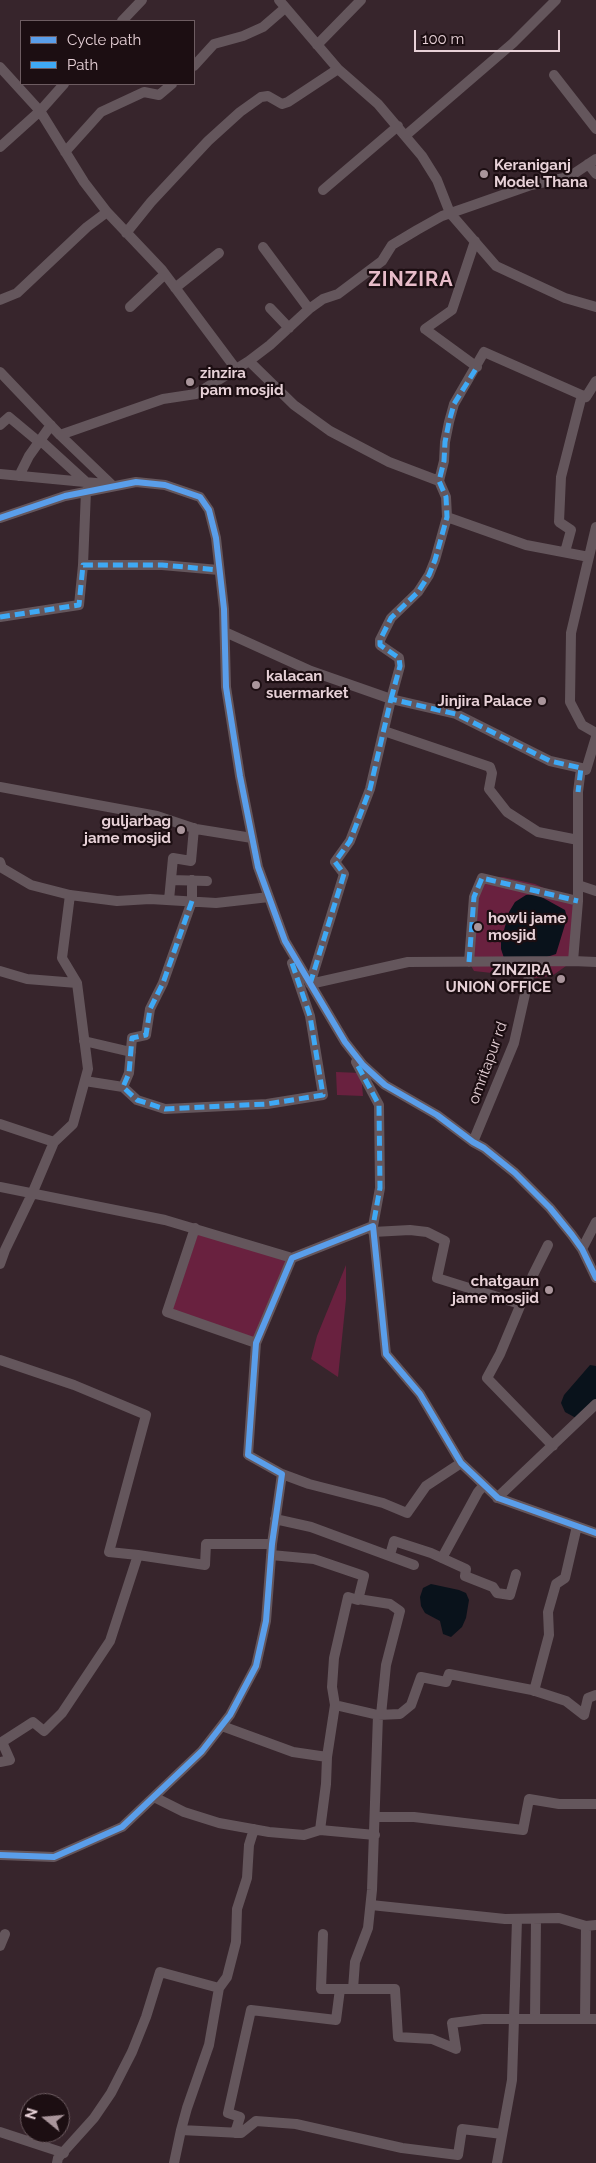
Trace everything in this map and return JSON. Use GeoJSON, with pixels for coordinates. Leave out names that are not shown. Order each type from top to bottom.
{"type":"FeatureCollection","features":[{"type":"Feature","properties":{"kind":"street"},"geometry":{"type":"LineString","coordinates":[[123,20],[142,0]]}},
{"type":"Feature","properties":{"kind":"street"},"geometry":{"type":"LineString","coordinates":[[317,45],[361,0]]}},
{"type":"Feature","properties":{"kind":"street"},"geometry":{"type":"LineString","coordinates":[[405,136],[513,43],[544,4],[556,0]]}},
{"type":"Feature","properties":{"kind":"street"},"geometry":{"type":"LineString","coordinates":[[195,65],[214,44],[243,36],[263,27],[282,4],[338,68],[378,104],[398,126],[422,156],[436,180],[450,213],[496,266],[565,298],[596,307]]}},
{"type":"Feature","properties":{"kind":"street"},"geometry":{"type":"LineString","coordinates":[[0,67],[40,111],[84,182],[107,212],[165,274],[236,369]]}},
{"type":"Feature","properties":{"kind":"street"},"geometry":{"type":"LineString","coordinates":[[126,233],[151,202],[202,147],[240,112],[261,97],[268,96],[282,104],[288,102],[338,68]]}},
{"type":"Feature","properties":{"kind":"street"},"geometry":{"type":"LineString","coordinates":[[554,75],[596,129]]}},
{"type":"Feature","properties":{"kind":"street"},"geometry":{"type":"LineString","coordinates":[[0,147],[40,111],[63,85]]}},
{"type":"Feature","properties":{"kind":"street"},"geometry":{"type":"LineString","coordinates":[[65,152],[101,112],[144,92],[159,95],[171,85]]}},
{"type":"Feature","properties":{"kind":"street"},"geometry":{"type":"LineString","coordinates":[[323,190],[398,126]]}},
{"type":"Feature","properties":{"kind":"street"},"geometry":{"type":"LineString","coordinates":[[60,435],[164,399],[196,394],[249,361],[289,328],[308,309],[323,299],[338,294],[382,261],[392,245],[450,213],[531,186],[559,181],[569,177],[592,162],[596,174]]}},
{"type":"Feature","properties":{"kind":"street"},"geometry":{"type":"LineString","coordinates":[[0,300],[17,293],[87,227],[107,212]]}},
{"type":"Feature","properties":{"kind":"street"},"geometry":{"type":"LineString","coordinates":[[475,241],[452,310],[425,329],[477,367]]}},
{"type":"Feature","properties":{"kind":"street"},"geometry":{"type":"LineString","coordinates":[[263,246],[308,309]]}},
{"type":"Feature","properties":{"kind":"street"},"geometry":{"type":"LineString","coordinates":[[176,288],[219,254]]}},
{"type":"Feature","properties":{"kind":"street"},"geometry":{"type":"LineString","coordinates":[[130,307],[165,274]]}},
{"type":"Feature","properties":{"kind":"street"},"geometry":{"type":"LineString","coordinates":[[270,308],[289,328]]}},
{"type":"Feature","properties":{"kind":"street"},"geometry":{"type":"LineString","coordinates":[[438,481],[444,461],[445,442],[454,404],[484,352],[586,397],[596,381]]}},
{"type":"Feature","properties":{"kind":"street"},"geometry":{"type":"LineString","coordinates":[[249,361],[294,405],[330,430],[389,462],[438,481],[446,496],[447,517],[429,575],[418,592],[391,618],[380,640],[380,645],[399,658],[400,666],[370,790],[350,841],[335,862],[344,874],[310,984]]}},
{"type":"Feature","properties":{"kind":"street"},"geometry":{"type":"LineString","coordinates":[[0,372],[60,435],[112,485]]}},
{"type":"Feature","properties":{"kind":"street"},"geometry":{"type":"LineString","coordinates":[[565,552],[571,530],[559,522],[561,477],[582,395]]}},
{"type":"Feature","properties":{"kind":"street"},"geometry":{"type":"LineString","coordinates":[[0,425],[9,417],[40,441],[86,487],[83,565],[79,605],[0,616]]}},
{"type":"Feature","properties":{"kind":"street"},"geometry":{"type":"LineString","coordinates":[[19,476],[29,456],[51,425]]}},
{"type":"Feature","properties":{"kind":"street"},"geometry":{"type":"LineString","coordinates":[[0,474],[86,487],[136,482],[165,485],[200,497],[209,510],[216,538],[220,570],[226,687],[252,838],[258,868],[310,1016],[324,1095],[267,1104],[165,1109],[137,1100],[123,1087],[85,1081]]}},
{"type":"Feature","properties":{"kind":"street"},"geometry":{"type":"LineString","coordinates":[[0,518],[86,487]]}},
{"type":"Feature","properties":{"kind":"street"},"geometry":{"type":"LineString","coordinates":[[447,517],[526,545],[589,557]]}},
{"type":"Feature","properties":{"kind":"street"},"geometry":{"type":"LineString","coordinates":[[224,632],[311,671],[391,699],[456,714],[542,757],[586,770],[596,735],[582,726],[570,702],[571,633],[596,527]]}},
{"type":"Feature","properties":{"kind":"street"},"geometry":{"type":"LineString","coordinates":[[83,565],[162,565],[220,570]]}},
{"type":"Feature","properties":{"kind":"street"},"geometry":{"type":"LineString","coordinates":[[384,732],[490,767],[492,773],[489,790],[507,812],[538,832],[578,840]]}},
{"type":"Feature","properties":{"kind":"street"},"geometry":{"type":"LineString","coordinates":[[573,962],[578,901],[578,792],[581,768]]}},
{"type":"Feature","properties":{"kind":"street"},"geometry":{"type":"LineString","coordinates":[[0,786],[158,816],[194,828],[252,838]]}},
{"type":"Feature","properties":{"kind":"street"},"geometry":{"type":"LineString","coordinates":[[169,900],[173,858],[191,861],[194,828]]}},
{"type":"Feature","properties":{"kind":"street"},"geometry":{"type":"LineString","coordinates":[[0,862],[2,868],[31,885],[70,895],[117,901],[169,900],[216,903],[269,897]]}},
{"type":"Feature","properties":{"kind":"street"},"geometry":{"type":"LineString","coordinates":[[469,962],[474,897],[482,878],[578,901]]}},
{"type":"Feature","properties":{"kind":"street"},"geometry":{"type":"LineString","coordinates":[[171,880],[207,881]]}},
{"type":"Feature","properties":{"kind":"street"},"geometry":{"type":"LineString","coordinates":[[123,1087],[129,1073],[132,1038],[146,1036],[150,1009],[164,983],[192,901],[192,880]]}},
{"type":"Feature","properties":{"kind":"street"},"geometry":{"type":"LineString","coordinates":[[578,885],[596,891]]}},
{"type":"Feature","properties":{"kind":"street"},"geometry":{"type":"LineString","coordinates":[[0,1264],[4,1250],[32,1194],[54,1142],[73,1124],[88,1069],[76,983],[62,958],[70,895]]}},
{"type":"Feature","properties":{"kind":"street"},"geometry":{"type":"LineString","coordinates":[[284,941],[325,1006],[379,1105],[380,1188],[373,1229],[386,1354],[420,1394],[460,1463],[497,1498],[596,1533]]}},
{"type":"Feature","properties":{"kind":"street"},"geometry":{"type":"LineString","coordinates":[[310,984],[408,962],[596,962]]}},
{"type":"Feature","properties":{"kind":"street","name":"omritapur rd"},"geometry":{"type":"LineString","coordinates":[[473,1142],[514,1043],[532,963]]}},
{"type":"Feature","properties":{"kind":"street"},"geometry":{"type":"LineString","coordinates":[[0,971],[27,979],[76,983]]}},
{"type":"Feature","properties":{"kind":"street"},"geometry":{"type":"LineString","coordinates":[[84,1041],[131,1052]]}},
{"type":"Feature","properties":{"kind":"street"},"geometry":{"type":"LineString","coordinates":[[345,1042],[363,1065],[385,1085],[436,1115],[484,1148],[515,1173],[550,1208],[582,1249],[596,1278]]}},
{"type":"Feature","properties":{"kind":"street"},"geometry":{"type":"LineString","coordinates":[[0,1124],[54,1142]]}},
{"type":"Feature","properties":{"kind":"street"},"geometry":{"type":"LineString","coordinates":[[0,1187],[165,1220],[292,1258],[373,1229],[427,1232],[445,1241],[437,1278],[520,1304]]}},
{"type":"Feature","properties":{"kind":"street"},"geometry":{"type":"LineString","coordinates":[[582,1249],[596,1222]]}},
{"type":"Feature","properties":{"kind":"street"},"geometry":{"type":"LineString","coordinates":[[195,1228],[167,1312],[256,1343]]}},
{"type":"Feature","properties":{"kind":"street"},"geometry":{"type":"LineString","coordinates":[[548,1245],[520,1304],[500,1354],[487,1378],[553,1446]]}},
{"type":"Feature","properties":{"kind":"street"},"geometry":{"type":"LineString","coordinates":[[292,1258],[256,1343],[248,1455],[282,1474],[310,1484],[383,1503],[407,1513],[426,1486],[460,1463]]}},
{"type":"Feature","properties":{"kind":"street"},"geometry":{"type":"LineString","coordinates":[[0,1360],[74,1384],[146,1414],[109,1552],[205,1565],[206,1544],[272,1544]]}},
{"type":"Feature","properties":{"kind":"street"},"geometry":{"type":"LineString","coordinates":[[497,1498],[596,1404]]}},
{"type":"Feature","properties":{"kind":"street"},"geometry":{"type":"LineString","coordinates":[[0,1855],[54,1858],[122,1827],[202,1751],[230,1716],[256,1666],[266,1621],[272,1544],[282,1474]]}},
{"type":"Feature","properties":{"kind":"street"},"geometry":{"type":"LineString","coordinates":[[442,1558],[474,1499],[484,1485]]}},
{"type":"Feature","properties":{"kind":"street"},"geometry":{"type":"LineString","coordinates":[[275,1519],[311,1527],[390,1555],[414,1566]]}},
{"type":"Feature","properties":{"kind":"street"},"geometry":{"type":"LineString","coordinates":[[534,1691],[549,1635],[548,1612],[556,1584],[565,1578],[578,1526]]}},
{"type":"Feature","properties":{"kind":"street"},"geometry":{"type":"LineString","coordinates":[[390,1555],[394,1541],[442,1558],[466,1569],[465,1576],[493,1587],[497,1593],[510,1595],[516,1574]]}},
{"type":"Feature","properties":{"kind":"street"},"geometry":{"type":"LineString","coordinates":[[0,1762],[10,1760],[2,1742],[33,1722],[44,1731],[62,1712],[110,1641],[138,1555]]}},
{"type":"Feature","properties":{"kind":"street"},"geometry":{"type":"LineString","coordinates":[[271,1555],[314,1559],[364,1576],[358,1599]]}},
{"type":"Feature","properties":{"kind":"street"},"geometry":{"type":"LineString","coordinates":[[320,1830],[326,1784],[327,1757],[335,1705],[332,1687],[334,1658],[348,1597],[390,1604],[400,1612],[386,1665],[380,1715],[375,1836],[368,1928],[356,1962],[353,1989]]}},
{"type":"Feature","properties":{"kind":"street"},"geometry":{"type":"LineString","coordinates":[[335,1705],[380,1715],[400,1714],[411,1705],[421,1677],[446,1682],[448,1674],[534,1691],[566,1701],[584,1715],[588,1698],[596,1695]]}},
{"type":"Feature","properties":{"kind":"street"},"geometry":{"type":"LineString","coordinates":[[222,1726],[293,1752],[327,1757]]}},
{"type":"Feature","properties":{"kind":"street"},"geometry":{"type":"LineString","coordinates":[[154,1797],[184,1812],[219,1823],[304,1835],[320,1830],[375,1836]]}},
{"type":"Feature","properties":{"kind":"street"},"geometry":{"type":"LineString","coordinates":[[376,1817],[414,1817],[523,1830],[529,1799],[559,1804],[596,1804]]}},
{"type":"Feature","properties":{"kind":"street"},"geometry":{"type":"LineString","coordinates":[[174,2163],[187,2108],[209,2045],[219,1988],[227,1977],[236,1942],[237,1909],[247,1878],[249,1845],[254,1829]]}},
{"type":"Feature","properties":{"kind":"street"},"geometry":{"type":"LineString","coordinates":[[370,1905],[517,1918],[559,1918],[591,1925],[585,2019]]}},
{"type":"Feature","properties":{"kind":"street"},"geometry":{"type":"LineString","coordinates":[[497,2163],[512,2080],[517,1918]]}},
{"type":"Feature","properties":{"kind":"street"},"geometry":{"type":"LineString","coordinates":[[535,2019],[536,1919]]}},
{"type":"Feature","properties":{"kind":"street"},"geometry":{"type":"LineString","coordinates":[[0,1946],[5,1934]]}},
{"type":"Feature","properties":{"kind":"street"},"geometry":{"type":"LineString","coordinates":[[323,1934],[321,1989],[395,1989],[398,2037],[432,2039],[456,2049],[452,2023],[483,2018],[596,2019]]}},
{"type":"Feature","properties":{"kind":"street"},"geometry":{"type":"LineString","coordinates":[[57,2163],[94,2118],[111,2093],[132,2052],[146,2017],[160,1972],[219,1988]]}},
{"type":"Feature","properties":{"kind":"street"},"geometry":{"type":"LineString","coordinates":[[234,2133],[240,2117],[228,2113],[251,2010],[336,2020],[340,1989]]}},
{"type":"Feature","properties":{"kind":"street"},"geometry":{"type":"LineString","coordinates":[[181,2130],[241,2133],[256,2121],[296,2124],[402,2148],[458,2155],[462,2129],[502,2134]]}},
{"type":"Feature","properties":{"kind":"street"},"geometry":{"type":"LineString","coordinates":[[0,2132],[64,2153]]}},
{"type":"Feature","properties":{"kind":"shaded area"},"geometry":{"type":"Polygon","coordinates":[[[503,877],[535,884],[568,899],[574,906],[573,961],[552,976],[536,978],[474,971],[469,962],[479,889],[488,879],[503,877]]]}},
{"type":"Feature","properties":{"kind":"shaded area"},"geometry":{"type":"Polygon","coordinates":[[[536,894],[565,910],[567,918],[556,954],[547,957],[505,961],[501,949],[501,941],[509,912],[515,902],[526,895],[536,894]]]}},
{"type":"Feature","properties":{"kind":"shaded area"},"geometry":{"type":"Polygon","coordinates":[[[336,1072],[361,1073],[363,1096],[337,1095],[336,1072]]]}},
{"type":"Feature","properties":{"kind":"shaded area"},"geometry":{"type":"Polygon","coordinates":[[[195,1228],[292,1258],[256,1343],[167,1312],[195,1228]]]}},
{"type":"Feature","properties":{"kind":"shaded area"},"geometry":{"type":"Polygon","coordinates":[[[346,1265],[346,1299],[338,1377],[311,1359],[317,1336],[346,1265]]]}},
{"type":"Feature","properties":{"kind":"shaded area"},"geometry":{"type":"Polygon","coordinates":[[[590,1365],[596,1366],[596,1401],[576,1418],[565,1412],[561,1403],[564,1395],[590,1365]]]}},
{"type":"Feature","properties":{"kind":"shaded area"},"geometry":{"type":"Polygon","coordinates":[[[431,1584],[459,1590],[466,1593],[469,1600],[466,1618],[462,1627],[451,1637],[443,1634],[440,1621],[425,1613],[421,1606],[420,1597],[423,1588],[431,1584]]]}},
{"type":"Feature","properties":{"kind":"marked path"},"geometry":{"type":"LineString","coordinates":[[391,699],[400,666],[399,658],[380,645],[380,640],[391,618],[418,592],[429,575],[435,560],[447,517],[446,497],[439,481],[444,461],[449,422],[454,404],[477,367]]}},
{"type":"Feature","properties":{"kind":"marked path"},"geometry":{"type":"LineString","coordinates":[[0,617],[79,605],[83,565],[162,565],[219,570]]}},
{"type":"Feature","properties":{"kind":"marked path"},"geometry":{"type":"LineString","coordinates":[[310,984],[344,874],[335,862],[350,841],[370,789],[391,699],[456,714],[550,761],[581,768],[578,792]]}},
{"type":"Feature","properties":{"kind":"marked path"},"geometry":{"type":"LineString","coordinates":[[469,962],[474,897],[482,878],[578,901]]}},
{"type":"Feature","properties":{"kind":"marked path"},"geometry":{"type":"LineString","coordinates":[[192,901],[163,983],[150,1009],[146,1035],[132,1038],[129,1073],[123,1087],[137,1100],[165,1109],[267,1104],[323,1095],[310,1016],[292,963]]}},
{"type":"Feature","properties":{"kind":"marked path"},"geometry":{"type":"LineString","coordinates":[[358,1066],[379,1105],[380,1188],[373,1226]]}},
{"type":"Feature","properties":{"kind":"cycle path"},"geometry":{"type":"LineString","coordinates":[[0,518],[65,496],[136,482],[165,485],[200,497],[209,510],[216,538],[224,609],[226,687],[240,776],[258,867],[285,941],[345,1042],[363,1065],[385,1085],[437,1115],[484,1148],[515,1173],[550,1208],[572,1235],[582,1249],[596,1278]]}},
{"type":"Feature","properties":{"kind":"cycle path"},"geometry":{"type":"LineString","coordinates":[[0,1855],[54,1857],[122,1827],[202,1751],[230,1715],[256,1666],[266,1621],[272,1544],[282,1474],[248,1455],[256,1343],[292,1258],[373,1226],[386,1354],[420,1394],[461,1463],[498,1498],[596,1533]]}},
{"type":"Feature","properties":{"kind":"place","name":"Keraniganj Model Thana"},"geometry":{"type":"Point","coordinates":[484,174]}},
{"type":"Feature","properties":{"kind":"place","name":"zinzira pam mosjid"},"geometry":{"type":"Point","coordinates":[190,382]}},
{"type":"Feature","properties":{"kind":"place","name":"kalacan suermarket"},"geometry":{"type":"Point","coordinates":[256,685]}},
{"type":"Feature","properties":{"kind":"place","name":"Jinjira Palace"},"geometry":{"type":"Point","coordinates":[542,701]}},
{"type":"Feature","properties":{"kind":"place","name":"guljarbag jame mosjid"},"geometry":{"type":"Point","coordinates":[181,830]}},
{"type":"Feature","properties":{"kind":"place","name":"howli jame mosjid"},"geometry":{"type":"Point","coordinates":[478,927]}},
{"type":"Feature","properties":{"kind":"place","name":"ZINZIRA UNION OFFICE"},"geometry":{"type":"Point","coordinates":[561,979]}},
{"type":"Feature","properties":{"kind":"place","name":"chatgaun jame mosjid"},"geometry":{"type":"Point","coordinates":[549,1290]}},
{"type":"Feature","properties":{"kind":"district","name":"ZINZIRA"},"geometry":{"type":"Point","coordinates":[411,280]}}]}
